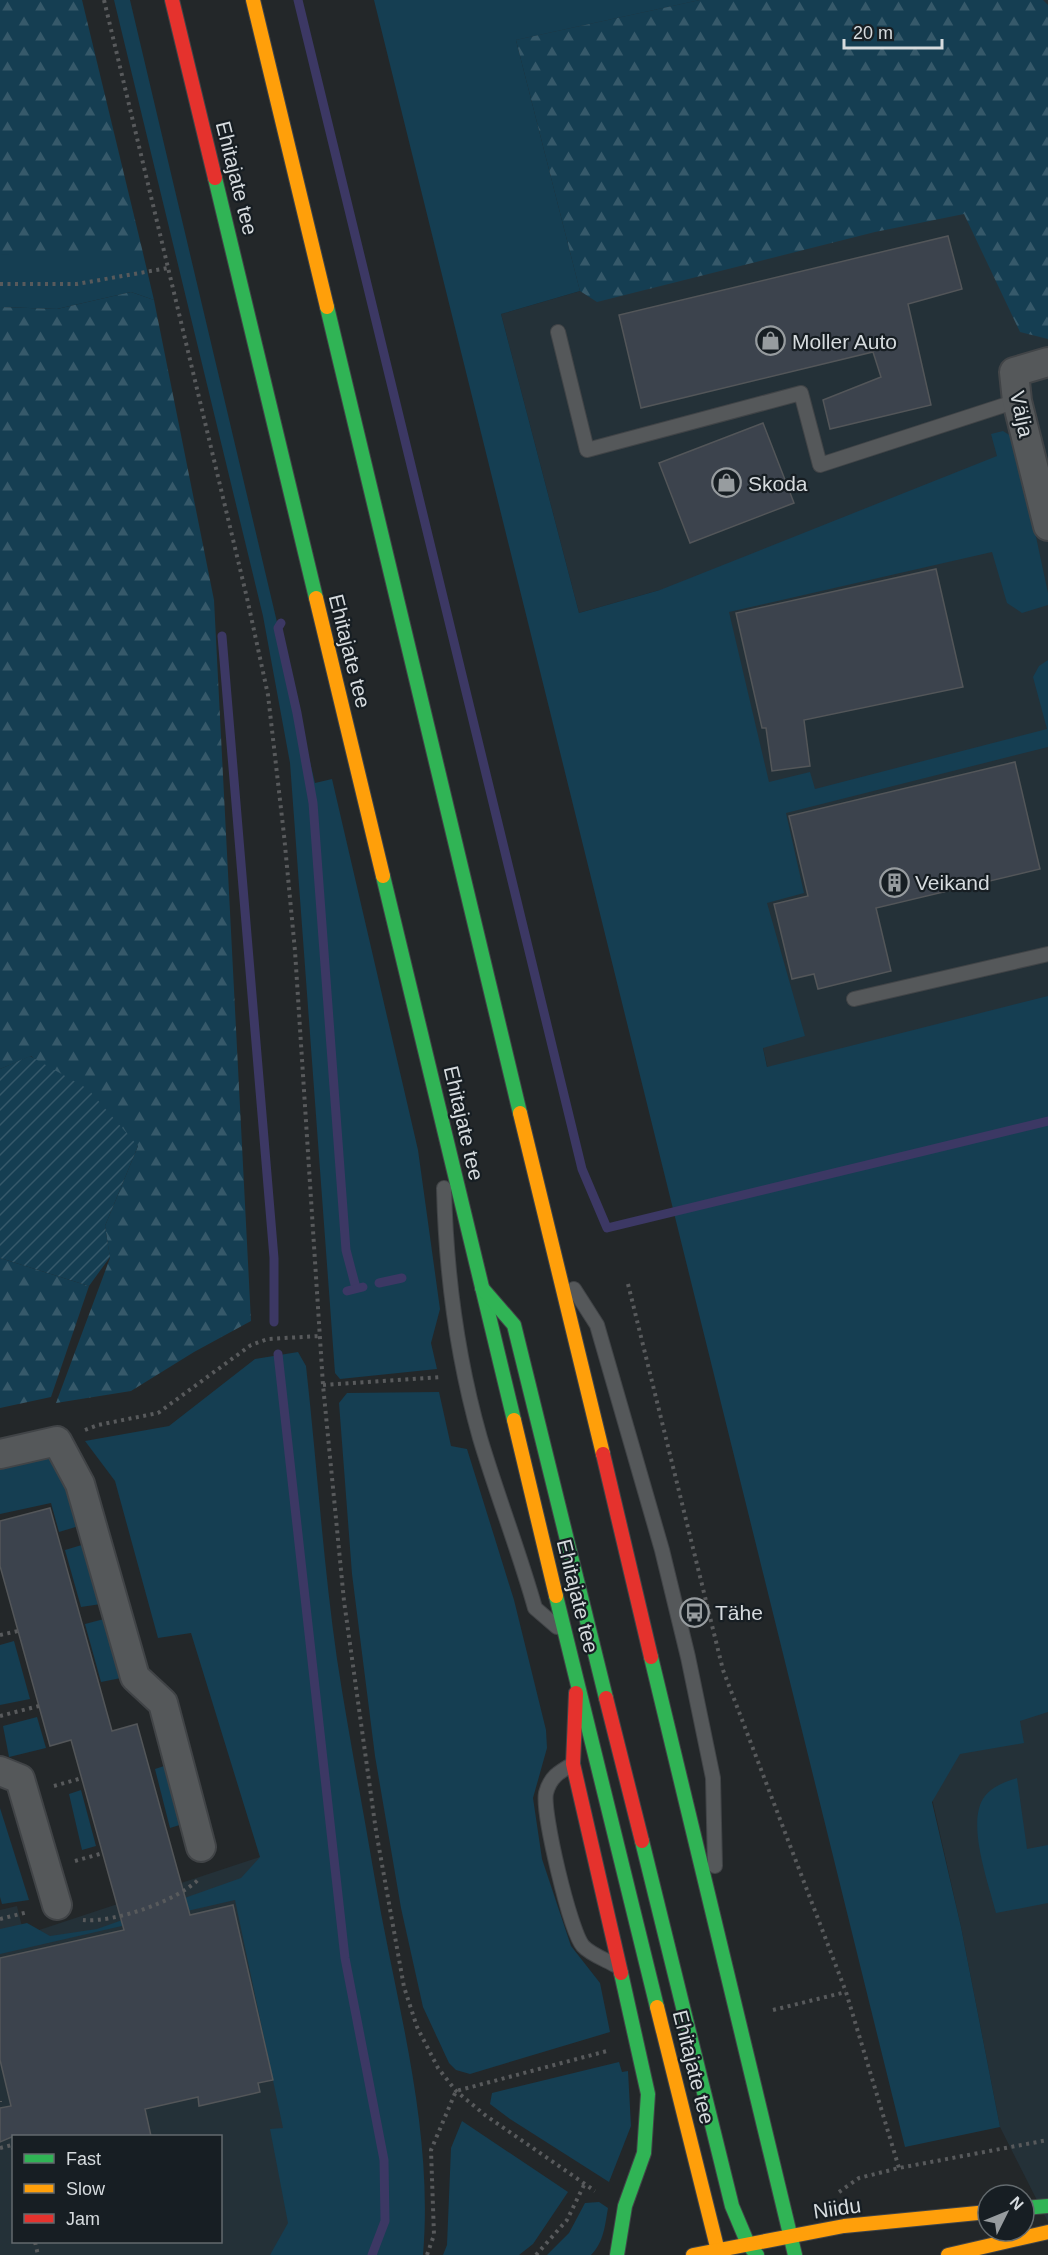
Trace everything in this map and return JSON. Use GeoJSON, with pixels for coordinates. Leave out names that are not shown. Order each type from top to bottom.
{"type":"FeatureCollection","features":[{"type":"Feature","properties":{"kind":"main road","name":"Ehitajate tee"},"geometry":{"type":"LineString","coordinates":[[172,0],[565,1634],[726,2251]]}},
{"type":"Feature","properties":{"kind":"main road"},"geometry":{"type":"LineString","coordinates":[[253,0],[795,2255]]}},
{"type":"Feature","properties":{"kind":"main road"},"geometry":{"type":"LineString","coordinates":[[482,1288],[514,1324],[732,2206],[752,2249]]}},
{"type":"Feature","properties":{"kind":"main road"},"geometry":{"type":"LineString","coordinates":[[576,1677],[573,1764],[648,2094],[644,2153],[625,2206],[617,2255]]}},
{"type":"Feature","properties":{"kind":"main road","name":"Niidu"},"geometry":{"type":"LineString","coordinates":[[693,2255],[752,2249],[791,2236],[844,2226],[976,2213]]}},
{"type":"Feature","properties":{"kind":"main road"},"geometry":{"type":"LineString","coordinates":[[948,2255],[1047,2233]]}},
{"type":"Feature","properties":{"kind":"main road"},"geometry":{"type":"LineString","coordinates":[[997,2255],[1047,2233]]}},
{"type":"Feature","properties":{"kind":"street","name":"Välja"},"geometry":{"type":"LineString","coordinates":[[1048,362],[1014,372],[1017,401],[1048,526]]}},
{"type":"Feature","properties":{"kind":"street"},"geometry":{"type":"LineString","coordinates":[[0,1454],[57,1441],[80,1484],[135,1677],[163,1703],[201,1847]]}},
{"type":"Feature","properties":{"kind":"street"},"geometry":{"type":"LineString","coordinates":[[0,1771],[20,1779],[57,1905]]}},
{"type":"Feature","properties":{"kind":"lane"},"geometry":{"type":"LineString","coordinates":[[558,332],[587,450],[801,393],[820,465],[1017,401]]}},
{"type":"Feature","properties":{"kind":"lane"},"geometry":{"type":"LineString","coordinates":[[854,999],[1048,954]]}},
{"type":"Feature","properties":{"kind":"lane"},"geometry":{"type":"LineString","coordinates":[[443,1126],[446,1246],[462,1358],[480,1438],[535,1608],[565,1634]]}},
{"type":"Feature","properties":{"kind":"lane"},"geometry":{"type":"LineString","coordinates":[[556,1260],[597,1325],[662,1550],[713,1778],[716,1922]]}},
{"type":"Feature","properties":{"kind":"lane"},"geometry":{"type":"LineString","coordinates":[[573,1764],[554,1774],[545,1795],[562,1889],[575,1931],[584,1947],[619,1967]]}},
{"type":"Feature","properties":{"kind":"path"},"geometry":{"type":"LineString","coordinates":[[104,0],[268,696],[295,951],[323,1385],[346,1613],[376,1831],[402,1976],[417,2027],[438,2068],[456,2091],[485,2115],[533,2146],[584,2185],[625,2206]]}},
{"type":"Feature","properties":{"kind":"path"},"geometry":{"type":"LineString","coordinates":[[0,284],[77,284],[168,268]]}},
{"type":"Feature","properties":{"kind":"path"},"geometry":{"type":"LineString","coordinates":[[628,1284],[723,1670],[846,1992],[899,2168]]}},
{"type":"Feature","properties":{"kind":"path"},"geometry":{"type":"LineString","coordinates":[[57,1441],[98,1425],[158,1413],[251,1345],[268,1339],[320,1336]]}},
{"type":"Feature","properties":{"kind":"path"},"geometry":{"type":"LineString","coordinates":[[323,1385],[448,1377]]}},
{"type":"Feature","properties":{"kind":"path"},"geometry":{"type":"LineString","coordinates":[[0,1635],[18,1631]]}},
{"type":"Feature","properties":{"kind":"path"},"geometry":{"type":"LineString","coordinates":[[0,1716],[39,1706]]}},
{"type":"Feature","properties":{"kind":"path"},"geometry":{"type":"LineString","coordinates":[[57,1905],[71,1919],[100,1922],[153,1905],[194,1884],[204,1873],[201,1847]]}},
{"type":"Feature","properties":{"kind":"path"},"geometry":{"type":"LineString","coordinates":[[0,1919],[12,1916]]}},
{"type":"Feature","properties":{"kind":"path"},"geometry":{"type":"LineString","coordinates":[[773,2010],[846,1992]]}},
{"type":"Feature","properties":{"kind":"path"},"geometry":{"type":"LineString","coordinates":[[456,2091],[613,2050]]}},
{"type":"Feature","properties":{"kind":"path"},"geometry":{"type":"LineString","coordinates":[[427,2255],[434,2235],[431,2150],[456,2091]]}},
{"type":"Feature","properties":{"kind":"path"},"geometry":{"type":"LineString","coordinates":[[839,2192],[859,2178],[899,2168],[1048,2140]]}},
{"type":"Feature","properties":{"kind":"path"},"geometry":{"type":"LineString","coordinates":[[536,2255],[567,2220],[584,2185]]}},
{"type":"Feature","properties":{"kind":"shaded area"},"geometry":{"type":"Polygon","coordinates":[[[506,0],[1048,0],[1048,2222],[1036,2198],[1036,2183],[1028,2183],[1000,2127],[961,1927],[660,590],[579,613],[501,314],[580,291],[506,0]]]}},
{"type":"Feature","properties":{"kind":"shaded area"},"geometry":{"type":"Polygon","coordinates":[[[309,1855],[354,2255],[0,2255],[0,1910],[17,1906],[24,1935],[260,1857],[309,1855]]]}},
{"type":"Feature","properties":{"kind":"green space"},"geometry":{"type":"Polygon","coordinates":[[[0,0],[82,0],[143,253],[0,255],[0,0]]]}},
{"type":"Feature","properties":{"kind":"green space"},"geometry":{"type":"Polygon","coordinates":[[[114,0],[130,0],[315,783],[332,779],[418,1150],[440,1309],[431,1343],[437,1369],[340,1379],[335,1373],[290,763],[263,616],[114,0]]]}},
{"type":"Feature","properties":{"kind":"green space"},"geometry":{"type":"Polygon","coordinates":[[[374,0],[700,0],[516,40],[580,291],[501,314],[579,613],[660,590],[997,456],[991,434],[1003,431],[1011,436],[1019,457],[1048,593],[1048,605],[1022,613],[1007,603],[992,552],[729,612],[769,782],[810,772],[815,789],[1047,729],[1033,677],[1039,666],[1048,660],[1048,747],[786,813],[804,893],[767,903],[805,1036],[763,1048],[767,1067],[1048,996],[1048,1712],[1020,1721],[1024,1743],[960,1754],[932,1802],[961,1927],[1000,2127],[905,2147],[374,0]]]}},
{"type":"Feature","properties":{"kind":"green space"},"geometry":{"type":"Polygon","coordinates":[[[700,0],[1043,0],[1048,5],[1048,339],[1020,332],[964,214],[875,232],[597,302],[580,291],[516,40],[700,0]]]}},
{"type":"Feature","properties":{"kind":"green space"},"geometry":{"type":"Polygon","coordinates":[[[143,253],[154,300],[131,292],[57,309],[0,307],[0,255],[143,253]]]}},
{"type":"Feature","properties":{"kind":"green space"},"geometry":{"type":"Polygon","coordinates":[[[131,292],[154,300],[214,600],[251,1321],[194,1352],[131,1391],[56,1403],[110,1258],[105,1226],[138,1146],[31,1056],[0,1069],[0,307],[57,309],[131,292]]]}},
{"type":"Feature","properties":{"kind":"green space"},"geometry":{"type":"Polygon","coordinates":[[[30,1056],[88,1089],[138,1146],[105,1226],[110,1257],[89,1286],[0,1258],[0,1069],[30,1056]]]}},
{"type":"Feature","properties":{"kind":"green space"},"geometry":{"type":"Polygon","coordinates":[[[0,1258],[89,1286],[51,1397],[0,1408],[0,1258]]]}},
{"type":"Feature","properties":{"kind":"green space"},"geometry":{"type":"Polygon","coordinates":[[[298,1352],[306,1366],[328,1586],[341,1686],[418,2111],[425,2207],[423,2255],[270,2255],[288,2223],[270,2129],[283,2128],[235,1900],[0,1954],[0,1929],[27,1923],[50,1936],[97,1929],[241,1878],[260,1857],[191,1633],[158,1638],[115,1481],[85,1441],[169,1426],[255,1359],[298,1352]]]}},
{"type":"Feature","properties":{"kind":"green space"},"geometry":{"type":"Polygon","coordinates":[[[439,1392],[451,1446],[467,1449],[514,1600],[546,1730],[547,1748],[533,1798],[542,1859],[571,1946],[600,1983],[610,2032],[470,2074],[456,2070],[449,2063],[423,2007],[401,1908],[375,1756],[352,1574],[339,1403],[347,1393],[439,1392]]]}},
{"type":"Feature","properties":{"kind":"green space"},"geometry":{"type":"Polygon","coordinates":[[[45,1457],[58,1463],[79,1526],[59,1532],[51,1503],[0,1514],[0,1468],[45,1457]]]}},
{"type":"Feature","properties":{"kind":"green space"},"geometry":{"type":"Polygon","coordinates":[[[85,1544],[101,1604],[81,1607],[65,1550],[85,1544]]]}},
{"type":"Feature","properties":{"kind":"green space"},"geometry":{"type":"Polygon","coordinates":[[[104,1619],[121,1678],[101,1682],[85,1624],[104,1619]]]}},
{"type":"Feature","properties":{"kind":"green space"},"geometry":{"type":"Polygon","coordinates":[[[14,1641],[30,1699],[0,1705],[0,1645],[14,1641]]]}},
{"type":"Feature","properties":{"kind":"green space"},"geometry":{"type":"Polygon","coordinates":[[[37,1717],[46,1748],[9,1757],[3,1726],[37,1717]]]}},
{"type":"Feature","properties":{"kind":"green space"},"geometry":{"type":"Polygon","coordinates":[[[170,1764],[186,1823],[170,1828],[155,1769],[170,1764]]]}},
{"type":"Feature","properties":{"kind":"green space"},"geometry":{"type":"Polygon","coordinates":[[[1017,1778],[1027,1849],[1048,1845],[1048,1903],[996,1913],[980,1853],[977,1821],[979,1807],[988,1793],[999,1785],[1017,1778]]]}},
{"type":"Feature","properties":{"kind":"green space"},"geometry":{"type":"Polygon","coordinates":[[[81,1790],[96,1846],[82,1850],[69,1794],[81,1790]]]}},
{"type":"Feature","properties":{"kind":"green space"},"geometry":{"type":"Polygon","coordinates":[[[0,1808],[29,1900],[2,1904],[0,1897],[0,1808]]]}},
{"type":"Feature","properties":{"kind":"green space"},"geometry":{"type":"Polygon","coordinates":[[[619,2062],[622,2072],[628,2071],[631,2126],[609,2182],[490,2104],[492,2093],[619,2062]]]}},
{"type":"Feature","properties":{"kind":"green space"},"geometry":{"type":"Polygon","coordinates":[[[462,2121],[568,2192],[533,2244],[519,2255],[443,2255],[447,2245],[451,2148],[462,2121]]]}},
{"type":"Feature","properties":{"kind":"green space"},"geometry":{"type":"Polygon","coordinates":[[[599,2202],[608,2208],[601,2239],[591,2255],[547,2255],[569,2233],[585,2203],[599,2202]]]}},
{"type":"Feature","properties":{"kind":"building","name":"Moller Auto"},"geometry":{"type":"Polygon","coordinates":[[[948,236],[962,289],[908,304],[931,405],[830,429],[823,400],[881,377],[873,352],[641,408],[619,315],[948,236]]]}},
{"type":"Feature","properties":{"kind":"building","name":"Skoda"},"geometry":{"type":"Polygon","coordinates":[[[763,423],[794,503],[690,543],[659,463],[763,423]]]}},
{"type":"Feature","properties":{"kind":"building"},"geometry":{"type":"Polygon","coordinates":[[[936,569],[963,687],[804,720],[810,766],[772,771],[766,728],[762,728],[736,613],[936,569]]]}},
{"type":"Feature","properties":{"kind":"building","name":"Veikand"},"geometry":{"type":"Polygon","coordinates":[[[1015,762],[1040,869],[876,908],[891,971],[818,989],[814,974],[792,979],[774,904],[808,896],[789,816],[1015,762]]]}},
{"type":"Feature","properties":{"kind":"building"},"geometry":{"type":"Polygon","coordinates":[[[50,1508],[112,1731],[137,1724],[190,1915],[233,1905],[273,2080],[258,2083],[260,2092],[199,2106],[198,2097],[145,2109],[151,2135],[12,2135],[0,2142],[0,2108],[11,2106],[0,2060],[0,1958],[124,1930],[71,1740],[50,1746],[0,1566],[0,1521],[50,1508]]]}},
{"type":"Feature","properties":{"kind":"waterway"},"geometry":{"type":"LineString","coordinates":[[298,0],[582,1169],[607,1228],[1048,1121]]}},
{"type":"Feature","properties":{"kind":"waterway"},"geometry":{"type":"LineString","coordinates":[[281,623],[278,628],[297,713],[313,803],[346,1250],[356,1288]]}},
{"type":"Feature","properties":{"kind":"waterway"},"geometry":{"type":"LineString","coordinates":[[222,636],[274,1258],[274,1322]]}},
{"type":"Feature","properties":{"kind":"waterway"},"geometry":{"type":"LineString","coordinates":[[379,1283],[402,1278]]}},
{"type":"Feature","properties":{"kind":"waterway"},"geometry":{"type":"LineString","coordinates":[[347,1291],[363,1287]]}},
{"type":"Feature","properties":{"kind":"waterway"},"geometry":{"type":"LineString","coordinates":[[278,1354],[345,1958],[384,2160],[385,2221],[372,2255]]}},
{"type":"Feature","properties":{"kind":"traffic: fast"},"geometry":{"type":"LineString","coordinates":[[215,178],[316,598]]}},
{"type":"Feature","properties":{"kind":"traffic: fast"},"geometry":{"type":"LineString","coordinates":[[327,307],[520,1113]]}},
{"type":"Feature","properties":{"kind":"traffic: fast"},"geometry":{"type":"LineString","coordinates":[[383,876],[514,1420]]}},
{"type":"Feature","properties":{"kind":"traffic: fast"},"geometry":{"type":"LineString","coordinates":[[482,1288],[514,1325],[606,1698]]}},
{"type":"Feature","properties":{"kind":"traffic: fast"},"geometry":{"type":"LineString","coordinates":[[556,1596],[657,2007]]}},
{"type":"Feature","properties":{"kind":"traffic: fast"},"geometry":{"type":"LineString","coordinates":[[651,1657],[795,2255]]}},
{"type":"Feature","properties":{"kind":"traffic: fast"},"geometry":{"type":"LineString","coordinates":[[642,1841],[732,2206],[748,2244],[757,2255]]}},
{"type":"Feature","properties":{"kind":"traffic: fast"},"geometry":{"type":"LineString","coordinates":[[617,2255],[625,2206],[644,2153],[648,2094],[621,1973]]}},
{"type":"Feature","properties":{"kind":"traffic: fast"},"geometry":{"type":"LineString","coordinates":[[1036,2207],[1048,2206]]}},
{"type":"Feature","properties":{"kind":"traffic: slow"},"geometry":{"type":"LineString","coordinates":[[253,0],[327,307]]}},
{"type":"Feature","properties":{"kind":"traffic: slow"},"geometry":{"type":"LineString","coordinates":[[316,598],[383,876]]}},
{"type":"Feature","properties":{"kind":"traffic: slow"},"geometry":{"type":"LineString","coordinates":[[520,1113],[603,1454]]}},
{"type":"Feature","properties":{"kind":"traffic: slow"},"geometry":{"type":"LineString","coordinates":[[514,1420],[556,1596]]}},
{"type":"Feature","properties":{"kind":"traffic: slow"},"geometry":{"type":"LineString","coordinates":[[657,2007],[719,2255]]}},
{"type":"Feature","properties":{"kind":"traffic: slow"},"geometry":{"type":"LineString","coordinates":[[693,2255],[844,2226],[976,2213]]}},
{"type":"Feature","properties":{"kind":"traffic: slow"},"geometry":{"type":"LineString","coordinates":[[948,2255],[1048,2232]]}},
{"type":"Feature","properties":{"kind":"traffic: jam"},"geometry":{"type":"LineString","coordinates":[[172,0],[215,178]]}},
{"type":"Feature","properties":{"kind":"traffic: jam"},"geometry":{"type":"LineString","coordinates":[[603,1454],[651,1657]]}},
{"type":"Feature","properties":{"kind":"traffic: jam"},"geometry":{"type":"LineString","coordinates":[[576,1693],[573,1764],[621,1973]]}},
{"type":"Feature","properties":{"kind":"traffic: jam"},"geometry":{"type":"LineString","coordinates":[[606,1698],[642,1841]]}},
{"type":"Feature","properties":{"kind":"place","name":"Moller Auto"},"geometry":{"type":"Point","coordinates":[771,341]}},
{"type":"Feature","properties":{"kind":"place","name":"Skoda"},"geometry":{"type":"Point","coordinates":[727,483]}},
{"type":"Feature","properties":{"kind":"place","name":"Veikand"},"geometry":{"type":"Point","coordinates":[894,882]}},
{"type":"Feature","properties":{"kind":"place","name":"Tähe"},"geometry":{"type":"Point","coordinates":[694,1612]}}]}
